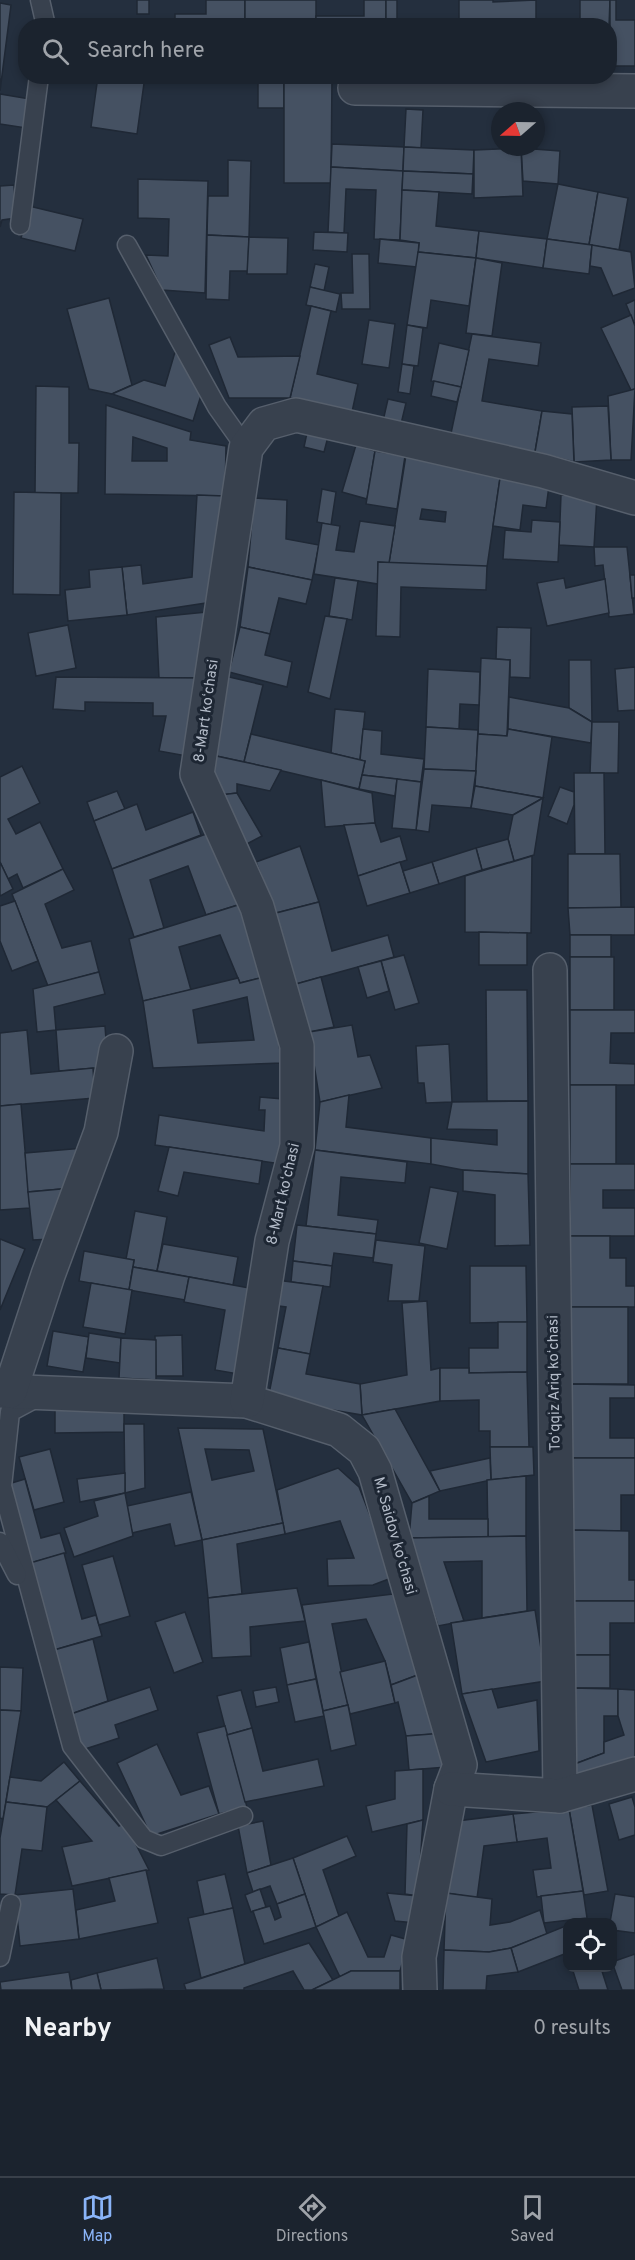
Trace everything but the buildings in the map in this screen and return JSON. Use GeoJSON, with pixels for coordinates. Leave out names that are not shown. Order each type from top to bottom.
{"type":"FeatureCollection","features":[{"type":"Feature","properties":{"kind":"street"},"geometry":{"type":"LineString","coordinates":[[356,88],[635,92]]}},
{"type":"Feature","properties":{"kind":"street","name":"8-Mart koʻchasi"},"geometry":{"type":"LineString","coordinates":[[247,1401],[272,1241],[297,1146],[297,1047],[257,907],[197,774],[246,448],[264,424],[296,415],[543,471],[635,498]]}},
{"type":"Feature","properties":{"kind":"street","name":"Toʻqqiz Ariq koʻchasi"},"geometry":{"type":"LineString","coordinates":[[550,970],[560,1796]]}},
{"type":"Feature","properties":{"kind":"street"},"geometry":{"type":"LineString","coordinates":[[5,1391],[101,1132],[116,1051]]}},
{"type":"Feature","properties":{"kind":"street","name":"M. Saidov koʻchasi"},"geometry":{"type":"LineString","coordinates":[[5,1391],[247,1401],[339,1430],[364,1450],[375,1471],[460,1765],[451,1789],[420,1957],[420,1990]]}},
{"type":"Feature","properties":{"kind":"street"},"geometry":{"type":"LineString","coordinates":[[451,1789],[560,1796],[635,1774]]}},
{"type":"Feature","properties":{"kind":"lane"},"geometry":{"type":"LineString","coordinates":[[40,0],[44,18]]}},
{"type":"Feature","properties":{"kind":"lane"},"geometry":{"type":"LineString","coordinates":[[20,225],[38,84]]}},
{"type":"Feature","properties":{"kind":"lane"},"geometry":{"type":"LineString","coordinates":[[127,245],[218,407],[246,448]]}},
{"type":"Feature","properties":{"kind":"lane"},"geometry":{"type":"LineString","coordinates":[[45,1394],[10,1412],[2,1486],[72,1746],[144,1839],[161,1846],[243,1816]]}},
{"type":"Feature","properties":{"kind":"lane"},"geometry":{"type":"LineString","coordinates":[[0,1542],[17,1572],[35,1661]]}},
{"type":"Feature","properties":{"kind":"lane"},"geometry":{"type":"LineString","coordinates":[[0,1957],[11,1904]]}}]}
